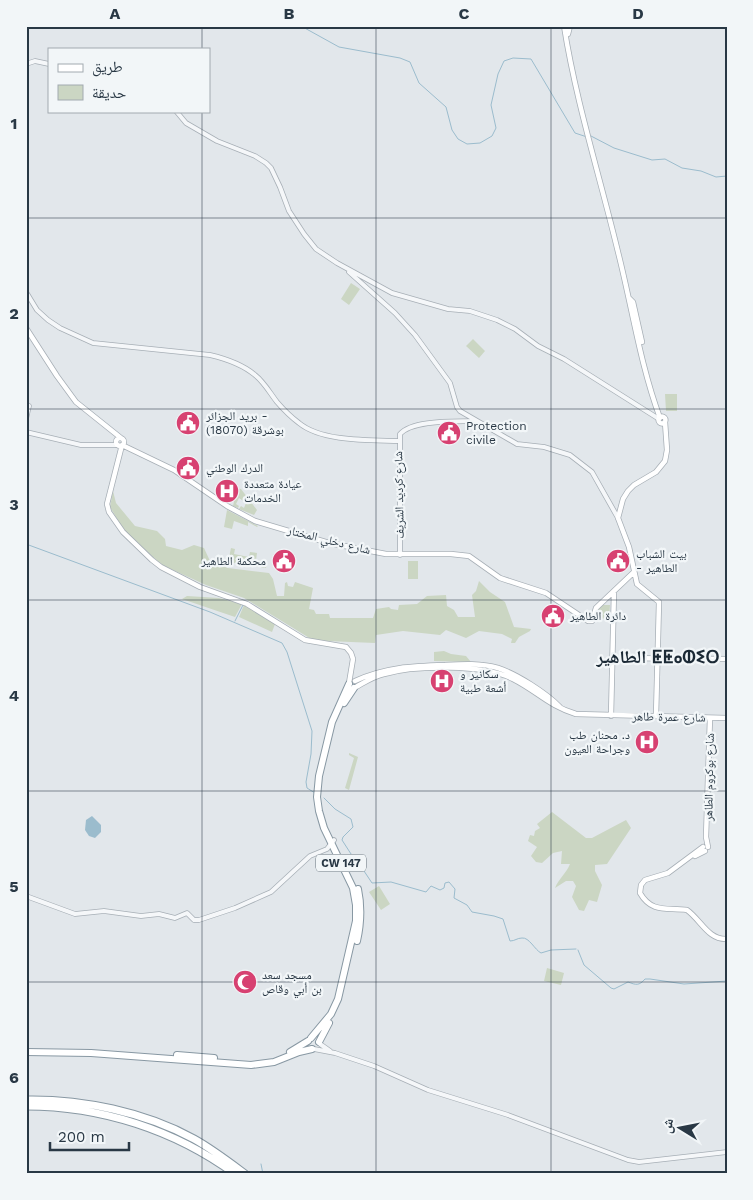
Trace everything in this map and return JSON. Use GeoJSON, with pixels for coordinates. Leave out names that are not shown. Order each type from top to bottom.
{"type":"FeatureCollection","features":[{"type":"Feature","properties":{"kind":"highway","name":"CW 147"},"geometry":{"type":"LineString","coordinates":[[320,1043],[343,996],[356,946],[361,916],[357,887],[321,820],[317,802],[318,784],[332,722],[353,681]]}},
{"type":"Feature","properties":{"kind":"highway","name":"CW 147"},"geometry":{"type":"LineString","coordinates":[[26,1049],[107,1050],[249,1061],[266,1060],[281,1055],[310,1040],[331,1014],[338,999],[356,921],[353,888],[333,842]]}},
{"type":"Feature","properties":{"kind":"highway"},"geometry":{"type":"LineString","coordinates":[[26,1052],[92,1053],[251,1065],[274,1062],[299,1052],[318,1048],[320,1043],[315,1038],[310,1040],[309,1047],[313,1049]]}},
{"type":"Feature","properties":{"kind":"highway"},"geometry":{"type":"LineString","coordinates":[[26,1100],[86,1104],[143,1118],[192,1138],[216,1152],[245,1174]]}},
{"type":"Feature","properties":{"kind":"highway"},"geometry":{"type":"LineString","coordinates":[[26,1106],[79,1110],[135,1123],[184,1142],[203,1152],[235,1174]]}},
{"type":"Feature","properties":{"kind":"main road"},"geometry":{"type":"LineString","coordinates":[[567,26],[568,45]]}},
{"type":"Feature","properties":{"kind":"main road"},"geometry":{"type":"LineString","coordinates":[[567,26],[573,76],[629,298],[632,301],[667,450],[663,464],[656,472],[634,485],[628,491],[623,498],[618,518],[629,547],[637,584],[659,602],[656,716]]}},
{"type":"Feature","properties":{"kind":"main road"},"geometry":{"type":"LineString","coordinates":[[26,328],[76,402],[106,425],[115,434],[120,444],[107,508],[123,532],[161,567],[200,587],[247,604],[306,640],[346,647],[352,656],[353,681]]}},
{"type":"Feature","properties":{"kind":"main road","name":"شارع دخلي المختار"},"geometry":{"type":"LineString","coordinates":[[120,444],[174,470],[227,506],[256,521],[346,547],[386,554],[451,554],[469,556],[500,578],[545,593],[586,620],[592,621],[596,608],[614,591]]}},
{"type":"Feature","properties":{"kind":"main road"},"geometry":{"type":"LineString","coordinates":[[611,716],[614,591],[634,572]]}},
{"type":"Feature","properties":{"kind":"main road"},"geometry":{"type":"LineString","coordinates":[[613,658],[727,659]]}},
{"type":"Feature","properties":{"kind":"main road","name":"شارع عمرة طاهر"},"geometry":{"type":"LineString","coordinates":[[353,681],[397,671],[478,669],[498,673],[514,680],[550,704],[576,714],[727,718]]}},
{"type":"Feature","properties":{"kind":"main road","name":"شارع بوكروم الطاهر"},"geometry":{"type":"LineString","coordinates":[[710,718],[704,848],[668,873],[645,880],[641,885],[640,892],[649,904],[661,910],[687,910],[709,933],[719,939],[727,939]]}},
{"type":"Feature","properties":{"kind":"street"},"geometry":{"type":"LineString","coordinates":[[26,64],[35,61],[48,64]]}},
{"type":"Feature","properties":{"kind":"street"},"geometry":{"type":"LineString","coordinates":[[177,112],[186,123],[217,141],[255,156],[266,163],[274,174],[289,211],[304,234],[316,249],[346,268],[392,293],[448,309],[470,311],[497,320],[515,329],[538,346],[564,359],[660,418]]}},
{"type":"Feature","properties":{"kind":"street"},"geometry":{"type":"LineString","coordinates":[[346,268],[415,334],[451,385],[458,409],[517,444],[534,445],[561,452],[580,462],[592,472],[618,518]]}},
{"type":"Feature","properties":{"kind":"street"},"geometry":{"type":"LineString","coordinates":[[26,292],[37,310],[48,320],[60,328],[93,343],[210,355],[227,359],[257,376],[278,404],[299,424],[327,435],[399,441]]}},
{"type":"Feature","properties":{"kind":"street"},"geometry":{"type":"LineString","coordinates":[[26,419],[27,405]]}},
{"type":"Feature","properties":{"kind":"street","name":"شارع كرديد الشريف"},"geometry":{"type":"LineString","coordinates":[[400,555],[400,434],[407,429],[435,421],[479,421]]}},
{"type":"Feature","properties":{"kind":"street"},"geometry":{"type":"LineString","coordinates":[[26,432],[81,445],[120,444]]}},
{"type":"Feature","properties":{"kind":"street"},"geometry":{"type":"LineString","coordinates":[[26,896],[75,914],[104,912],[141,916],[159,914],[175,918],[187,913],[194,920],[199,920],[235,908],[271,892],[310,856],[327,849],[333,842]]}},
{"type":"Feature","properties":{"kind":"street"},"geometry":{"type":"LineString","coordinates":[[320,1043],[334,1053]]}},
{"type":"Feature","properties":{"kind":"street"},"geometry":{"type":"LineString","coordinates":[[313,1049],[334,1053],[374,1066],[428,1090],[508,1114],[628,1160],[639,1162],[727,1152]]}},
{"type":"Feature","properties":{"kind":"green space"},"geometry":{"type":"Polygon","coordinates":[[[351,283],[360,289],[349,305],[341,299],[351,283]]]}},
{"type":"Feature","properties":{"kind":"green space"},"geometry":{"type":"Polygon","coordinates":[[[473,339],[485,351],[479,358],[466,346],[473,339]]]}},
{"type":"Feature","properties":{"kind":"green space"},"geometry":{"type":"Polygon","coordinates":[[[665,394],[677,394],[677,411],[666,411],[665,394]]]}},
{"type":"Feature","properties":{"kind":"green space"},"geometry":{"type":"Polygon","coordinates":[[[237,488],[241,489],[257,510],[254,515],[239,509],[241,506],[244,508],[246,503],[239,498],[236,504],[239,506],[238,508],[233,506],[237,488]]]}},
{"type":"Feature","properties":{"kind":"green space"},"geometry":{"type":"Polygon","coordinates":[[[113,491],[116,503],[135,526],[157,531],[165,539],[166,546],[182,550],[194,545],[204,548],[210,561],[228,568],[269,573],[273,579],[277,596],[284,596],[285,583],[287,582],[288,586],[293,587],[295,582],[313,588],[309,609],[314,610],[316,614],[329,614],[330,618],[373,618],[376,609],[389,607],[398,610],[399,605],[417,604],[427,596],[446,595],[447,606],[454,610],[458,617],[475,617],[472,595],[476,591],[479,581],[490,592],[505,602],[514,627],[531,629],[519,637],[515,643],[511,643],[512,639],[502,634],[479,631],[466,638],[446,630],[440,635],[403,631],[376,635],[375,643],[311,639],[244,598],[206,585],[162,565],[125,532],[110,507],[113,491]]]}},
{"type":"Feature","properties":{"kind":"green space"},"geometry":{"type":"Polygon","coordinates":[[[227,510],[258,526],[248,522],[248,526],[234,521],[232,529],[224,527],[227,510]]]}},
{"type":"Feature","properties":{"kind":"green space"},"geometry":{"type":"Polygon","coordinates":[[[231,548],[235,549],[234,554],[249,557],[250,552],[257,553],[256,560],[267,562],[266,568],[228,562],[231,548]]]}},
{"type":"Feature","properties":{"kind":"green space"},"geometry":{"type":"Polygon","coordinates":[[[408,561],[418,561],[418,579],[408,579],[408,561]]]}},
{"type":"Feature","properties":{"kind":"green space"},"geometry":{"type":"Polygon","coordinates":[[[187,596],[219,598],[242,604],[235,617],[182,599],[187,596]]]}},
{"type":"Feature","properties":{"kind":"green space"},"geometry":{"type":"Polygon","coordinates":[[[244,605],[275,624],[272,632],[239,617],[244,605]]]}},
{"type":"Feature","properties":{"kind":"green space"},"geometry":{"type":"Polygon","coordinates":[[[602,605],[610,605],[609,619],[596,618],[596,612],[602,605]]]}},
{"type":"Feature","properties":{"kind":"green space"},"geometry":{"type":"Polygon","coordinates":[[[444,651],[466,656],[471,662],[434,661],[434,652],[444,651]]]}},
{"type":"Feature","properties":{"kind":"green space"},"geometry":{"type":"Polygon","coordinates":[[[349,753],[358,757],[349,790],[345,788],[354,758],[349,753]]]}},
{"type":"Feature","properties":{"kind":"green space"},"geometry":{"type":"Polygon","coordinates":[[[552,812],[586,838],[592,838],[626,820],[631,828],[607,864],[595,865],[595,871],[602,885],[597,902],[589,900],[584,911],[579,910],[572,897],[576,886],[573,881],[566,881],[555,888],[570,864],[561,864],[562,851],[553,853],[542,863],[536,862],[531,856],[537,847],[528,841],[530,835],[534,836],[535,831],[540,828],[537,824],[552,812]]]}},
{"type":"Feature","properties":{"kind":"green space"},"geometry":{"type":"Polygon","coordinates":[[[379,886],[390,904],[381,910],[369,892],[379,886]]]}},
{"type":"Feature","properties":{"kind":"green space"},"geometry":{"type":"Polygon","coordinates":[[[547,968],[564,973],[561,985],[544,981],[547,968]]]}},
{"type":"Feature","properties":{"kind":"water"},"geometry":{"type":"Polygon","coordinates":[[[92,816],[101,825],[101,832],[95,838],[89,836],[85,830],[86,820],[92,816]]]}},
{"type":"Feature","properties":{"kind":"waterway"},"geometry":{"type":"LineString","coordinates":[[301,26],[339,47],[400,58],[410,62],[419,83],[446,107],[452,130],[458,139],[467,144],[480,143],[492,136],[496,128],[491,105],[498,74],[504,61],[513,58],[531,59],[575,133],[587,137]]}},
{"type":"Feature","properties":{"kind":"waterway"},"geometry":{"type":"LineString","coordinates":[[591,136],[614,148],[652,160],[665,159],[682,168],[701,171],[716,177],[727,176]]}},
{"type":"Feature","properties":{"kind":"waterway"},"geometry":{"type":"LineString","coordinates":[[26,544],[210,612],[282,643],[287,652],[312,731],[311,754],[306,782],[307,788],[315,793]]}},
{"type":"Feature","properties":{"kind":"waterway"},"geometry":{"type":"LineString","coordinates":[[235,621],[243,605]]}},
{"type":"Feature","properties":{"kind":"waterway"},"geometry":{"type":"LineString","coordinates":[[324,798],[335,809],[351,819],[353,827],[342,840],[351,854],[362,863],[364,871],[372,883],[391,882],[426,892],[431,886],[440,890],[444,888],[445,883],[449,882],[455,889],[454,898],[467,905],[472,912],[503,919],[510,941],[525,938],[541,953],[551,950],[576,949]]}},
{"type":"Feature","properties":{"kind":"waterway"},"geometry":{"type":"LineString","coordinates":[[578,950],[584,965],[614,989],[628,982],[639,984],[645,979],[684,984],[727,981]]}},
{"type":"Feature","properties":{"kind":"waterway"},"geometry":{"type":"LineString","coordinates":[[261,1164],[263,1174]]}},
{"type":"Feature","properties":{"kind":"place","name":"بريد الجزائر - بوشرقة (18070)"},"geometry":{"type":"Point","coordinates":[188,423]}},
{"type":"Feature","properties":{"kind":"place","name":"Protection civile"},"geometry":{"type":"Point","coordinates":[449,433]}},
{"type":"Feature","properties":{"kind":"place","name":"الدرك الوطني"},"geometry":{"type":"Point","coordinates":[188,468]}},
{"type":"Feature","properties":{"kind":"place","name":"عيادة متعددة الخدمات"},"geometry":{"type":"Point","coordinates":[227,491]}},
{"type":"Feature","properties":{"kind":"place","name":"محكمة الطاهير"},"geometry":{"type":"Point","coordinates":[284,561]}},
{"type":"Feature","properties":{"kind":"place","name":"بيت الشباب - الطاهير"},"geometry":{"type":"Point","coordinates":[618,561]}},
{"type":"Feature","properties":{"kind":"place","name":"دائرة الطاهير"},"geometry":{"type":"Point","coordinates":[553,616]}},
{"type":"Feature","properties":{"kind":"place","name":"سكانير و أشعة طبية"},"geometry":{"type":"Point","coordinates":[442,681]}},
{"type":"Feature","properties":{"kind":"place","name":"د. محنان طب وجراحة العيون"},"geometry":{"type":"Point","coordinates":[647,742]}},
{"type":"Feature","properties":{"kind":"place","name":"مسجد سعد بن أبي وقاص"},"geometry":{"type":"Point","coordinates":[245,982]}},
{"type":"Feature","properties":{"kind":"district","name":"الطاهير ⵟⵟⴰⵀⵉⵔ"},"geometry":{"type":"Point","coordinates":[658,657]}}]}
